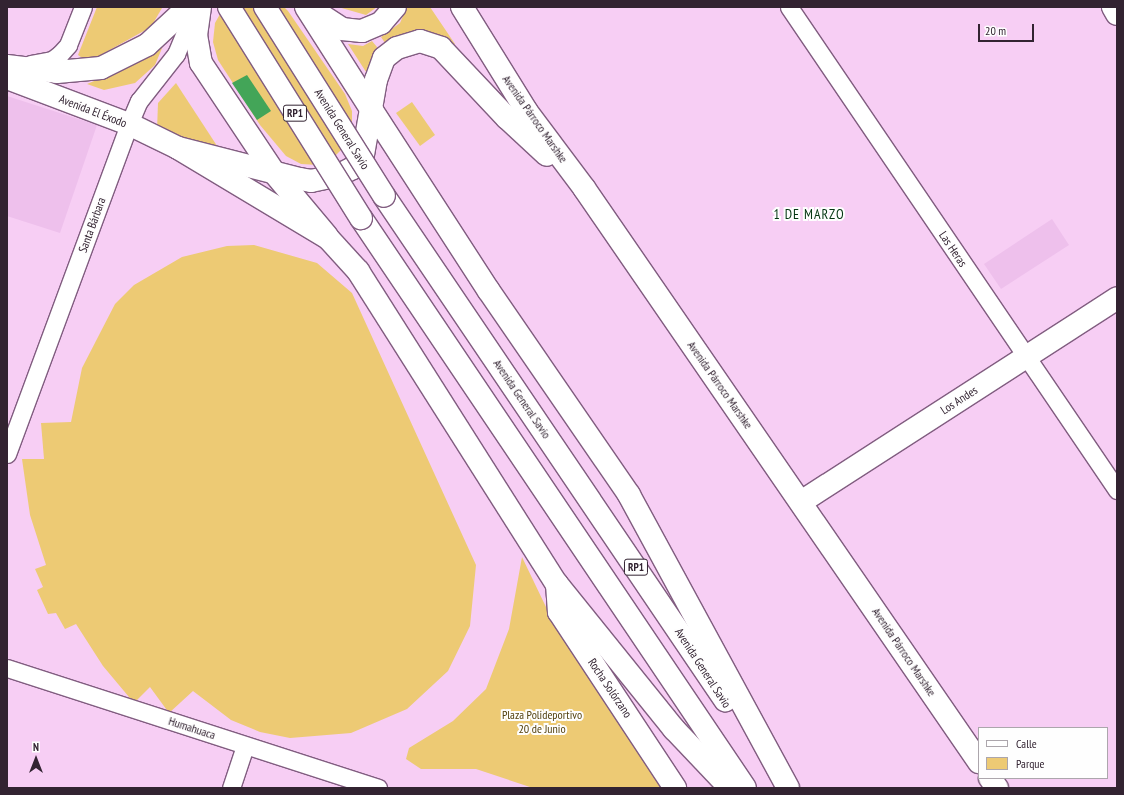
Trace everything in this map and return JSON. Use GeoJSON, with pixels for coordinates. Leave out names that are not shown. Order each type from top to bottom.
{"type":"FeatureCollection","features":[{"type":"Feature","properties":{"kind":"main road","name":"RP1"},"geometry":{"type":"LineString","coordinates":[[229,7],[361,218],[745,788]]}},
{"type":"Feature","properties":{"kind":"main road","name":"Avenida General Savio"},"geometry":{"type":"LineString","coordinates":[[265,7],[384,196],[784,788]]}},
{"type":"Feature","properties":{"kind":"main road"},"geometry":{"type":"LineString","coordinates":[[307,7],[342,29],[362,32],[381,23],[395,7]]}},
{"type":"Feature","properties":{"kind":"main road"},"geometry":{"type":"LineString","coordinates":[[307,7],[489,291],[629,495],[788,788]]}},
{"type":"Feature","properties":{"kind":"main road","name":"Avenida Párroco Marshke"},"geometry":{"type":"LineString","coordinates":[[462,7],[527,112],[584,188],[978,761]]}},
{"type":"Feature","properties":{"kind":"main road"},"geometry":{"type":"LineString","coordinates":[[1113,7],[1117,14]]}},
{"type":"Feature","properties":{"kind":"main road"},"geometry":{"type":"LineString","coordinates":[[7,65],[57,72],[101,68],[147,45],[192,13],[201,63],[275,174],[328,238],[358,271],[556,584],[674,729],[730,788]]}},
{"type":"Feature","properties":{"kind":"main road","name":"Avenida El Éxodo"},"geometry":{"type":"LineString","coordinates":[[178,148],[275,174],[312,181],[347,171],[363,155],[373,112],[376,80],[384,58],[397,48],[414,42],[435,44],[507,118],[584,188]]}},
{"type":"Feature","properties":{"kind":"main road","name":"Avenida El Éxodo"},"geometry":{"type":"LineString","coordinates":[[7,78],[129,124],[178,148],[328,238]]}},
{"type":"Feature","properties":{"kind":"main road","name":"Los Andes"},"geometry":{"type":"LineString","coordinates":[[801,502],[1117,298]]}},
{"type":"Feature","properties":{"kind":"main road","name":"Rocha Solórzano"},"geometry":{"type":"LineString","coordinates":[[556,584],[559,612],[674,788]]}},
{"type":"Feature","properties":{"kind":"main road"},"geometry":{"type":"LineString","coordinates":[[991,779],[997,788]]}},
{"type":"Feature","properties":{"kind":"street"},"geometry":{"type":"LineString","coordinates":[[7,65],[41,63],[60,54],[68,45],[83,7]]}},
{"type":"Feature","properties":{"kind":"street","name":"Las Heras"},"geometry":{"type":"LineString","coordinates":[[789,7],[1117,490]]}},
{"type":"Feature","properties":{"kind":"street","name":"Santa Bárbara"},"geometry":{"type":"LineString","coordinates":[[7,454],[129,124],[139,101],[176,54],[192,13]]}},
{"type":"Feature","properties":{"kind":"street","name":"Humahuaca"},"geometry":{"type":"LineString","coordinates":[[7,668],[378,788]]}},
{"type":"Feature","properties":{"kind":"street"},"geometry":{"type":"LineString","coordinates":[[231,788],[245,746]]}},
{"type":"Feature","properties":{"kind":"shaded area"},"geometry":{"type":"Polygon","coordinates":[[[247,75],[271,111],[257,120],[232,83],[247,75]]]}},
{"type":"Feature","properties":{"kind":"shaded area"},"geometry":{"type":"Polygon","coordinates":[[[7,96],[97,125],[60,233],[7,216],[7,96]]]}},
{"type":"Feature","properties":{"kind":"shaded area"},"geometry":{"type":"Polygon","coordinates":[[[1052,219],[1069,245],[1001,289],[984,264],[1052,219]]]}},
{"type":"Feature","properties":{"kind":"green space"},"geometry":{"type":"Polygon","coordinates":[[[97,7],[162,8],[151,27],[88,62],[78,55],[97,7]]]}},
{"type":"Feature","properties":{"kind":"green space"},"geometry":{"type":"Polygon","coordinates":[[[224,7],[284,7],[288,11],[345,94],[352,111],[352,129],[345,146],[333,158],[318,165],[301,164],[286,156],[260,125],[218,60],[213,42],[215,23],[224,7]]]}},
{"type":"Feature","properties":{"kind":"green space"},"geometry":{"type":"Polygon","coordinates":[[[338,7],[377,7],[366,15],[338,7]]]}},
{"type":"Feature","properties":{"kind":"green space"},"geometry":{"type":"Polygon","coordinates":[[[407,7],[430,7],[455,44],[452,46],[411,33],[385,43],[381,37],[400,23],[407,7]]]}},
{"type":"Feature","properties":{"kind":"green space"},"geometry":{"type":"Polygon","coordinates":[[[165,41],[155,65],[135,83],[104,90],[87,84],[137,63],[165,41]]]}},
{"type":"Feature","properties":{"kind":"green space"},"geometry":{"type":"Polygon","coordinates":[[[372,41],[377,47],[368,75],[348,44],[363,46],[372,41]]]}},
{"type":"Feature","properties":{"kind":"green space"},"geometry":{"type":"Polygon","coordinates":[[[176,83],[223,155],[157,130],[158,103],[176,83]]]}},
{"type":"Feature","properties":{"kind":"green space"},"geometry":{"type":"Polygon","coordinates":[[[412,102],[435,135],[420,146],[396,113],[412,102]]]}},
{"type":"Feature","properties":{"kind":"green space"},"geometry":{"type":"Polygon","coordinates":[[[254,245],[317,263],[352,293],[476,565],[470,626],[448,671],[407,709],[351,733],[290,738],[260,732],[231,720],[193,691],[169,713],[150,687],[134,703],[103,666],[76,624],[65,629],[56,613],[48,614],[37,590],[43,587],[35,569],[46,565],[30,515],[22,459],[44,459],[41,423],[71,422],[82,368],[115,304],[134,285],[182,257],[227,246],[254,245]]]}},
{"type":"Feature","properties":{"kind":"green space","name":"Plaza Polideportivo 20 de Junio"},"geometry":{"type":"Polygon","coordinates":[[[522,557],[557,630],[663,788],[533,788],[476,769],[421,769],[406,759],[409,748],[453,721],[486,689],[509,629],[522,557]]]}},
{"type":"Feature","properties":{"kind":"district","name":"1 DE MARZO"},"geometry":{"type":"Point","coordinates":[809,214]}}]}
